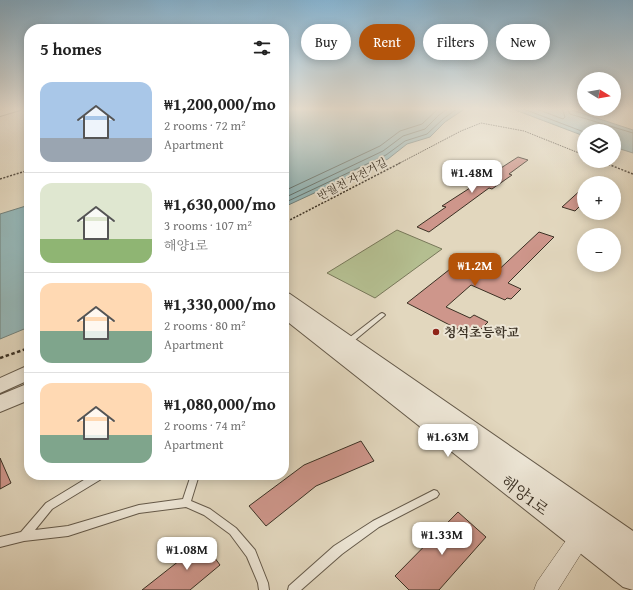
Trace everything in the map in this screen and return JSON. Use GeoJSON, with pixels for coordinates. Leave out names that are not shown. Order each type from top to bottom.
{"type":"FeatureCollection","features":[{"type":"Feature","properties":{"kind":"street","name":"해양1로"},"geometry":{"type":"LineString","coordinates":[[289,300],[347,343],[633,547]]}},
{"type":"Feature","properties":{"kind":"street","name":"해양1로"},"geometry":{"type":"LineString","coordinates":[[289,315],[633,577]]}},
{"type":"Feature","properties":{"kind":"street"},"geometry":{"type":"LineString","coordinates":[[0,386],[24,374]]}},
{"type":"Feature","properties":{"kind":"street"},"geometry":{"type":"LineString","coordinates":[[0,404],[24,393]]}},
{"type":"Feature","properties":{"kind":"street"},"geometry":{"type":"LineString","coordinates":[[545,590],[592,519]]}},
{"type":"Feature","properties":{"kind":"lane"},"geometry":{"type":"LineString","coordinates":[[347,343],[382,315]]}},
{"type":"Feature","properties":{"kind":"lane"},"geometry":{"type":"LineString","coordinates":[[24,536],[49,506],[92,480]]}},
{"type":"Feature","properties":{"kind":"lane"},"geometry":{"type":"LineString","coordinates":[[186,503],[193,480]]}},
{"type":"Feature","properties":{"kind":"lane"},"geometry":{"type":"LineString","coordinates":[[293,590],[338,550],[376,524],[434,494]]}},
{"type":"Feature","properties":{"kind":"lane"},"geometry":{"type":"LineString","coordinates":[[0,542],[24,536],[68,531],[139,509],[186,503],[207,512],[232,531],[251,554],[263,583],[264,590]]}},
{"type":"Feature","properties":{"kind":"path","name":"반월천 자전거길"},"geometry":{"type":"LineString","coordinates":[[289,220],[452,136]]}},
{"type":"Feature","properties":{"kind":"path","name":"반월천 자전거길"},"geometry":{"type":"LineString","coordinates":[[536,136],[577,151]]}},
{"type":"Feature","properties":{"kind":"path"},"geometry":{"type":"LineString","coordinates":[[618,168],[633,174]]}},
{"type":"Feature","properties":{"kind":"path"},"geometry":{"type":"LineString","coordinates":[[0,179],[24,172]]}},
{"type":"Feature","properties":{"kind":"path"},"geometry":{"type":"LineString","coordinates":[[0,358],[24,350]]}},
{"type":"Feature","properties":{"kind":"green space"},"geometry":{"type":"Polygon","coordinates":[[[397,230],[442,249],[375,298],[327,273],[397,230]]]}},
{"type":"Feature","properties":{"kind":"water"},"geometry":{"type":"Polygon","coordinates":[[[289,136],[431,136],[407,144],[388,159],[289,205],[289,136]]]}},
{"type":"Feature","properties":{"kind":"water"},"geometry":{"type":"Polygon","coordinates":[[[621,136],[633,136],[633,153],[621,149],[621,136]]]}},
{"type":"Feature","properties":{"kind":"water"},"geometry":{"type":"Polygon","coordinates":[[[24,207],[24,329],[0,339],[0,214],[24,207]]]}},
{"type":"Feature","properties":{"kind":"building"},"geometry":{"type":"Polygon","coordinates":[[[518,157],[528,160],[509,174],[512,175],[492,189],[489,188],[429,232],[417,227],[446,207],[442,206],[518,157]]]}},
{"type":"Feature","properties":{"kind":"building"},"geometry":{"type":"Polygon","coordinates":[[[577,193],[577,209],[575,211],[562,207],[577,193]]]}},
{"type":"Feature","properties":{"kind":"building"},"geometry":{"type":"Polygon","coordinates":[[[539,232],[554,237],[508,283],[521,289],[511,299],[507,298],[505,300],[471,285],[446,307],[470,318],[474,315],[488,322],[473,337],[407,303],[459,262],[492,276],[539,232]]]}},
{"type":"Feature","properties":{"kind":"building"},"geometry":{"type":"Polygon","coordinates":[[[361,441],[374,461],[316,486],[266,526],[249,506],[284,480],[289,480],[289,476],[304,465],[361,441]]]}},
{"type":"Feature","properties":{"kind":"building"},"geometry":{"type":"Polygon","coordinates":[[[0,458],[11,483],[0,489],[0,458]]]}},
{"type":"Feature","properties":{"kind":"building"},"geometry":{"type":"Polygon","coordinates":[[[458,512],[486,537],[439,590],[409,590],[395,576],[458,512]]]}},
{"type":"Feature","properties":{"kind":"building"},"geometry":{"type":"Polygon","coordinates":[[[203,542],[220,565],[190,590],[142,590],[203,542]]]}},
{"type":"Feature","properties":{"kind":"place","name":"청석초등학교"},"geometry":{"type":"Point","coordinates":[436,332]}}]}
